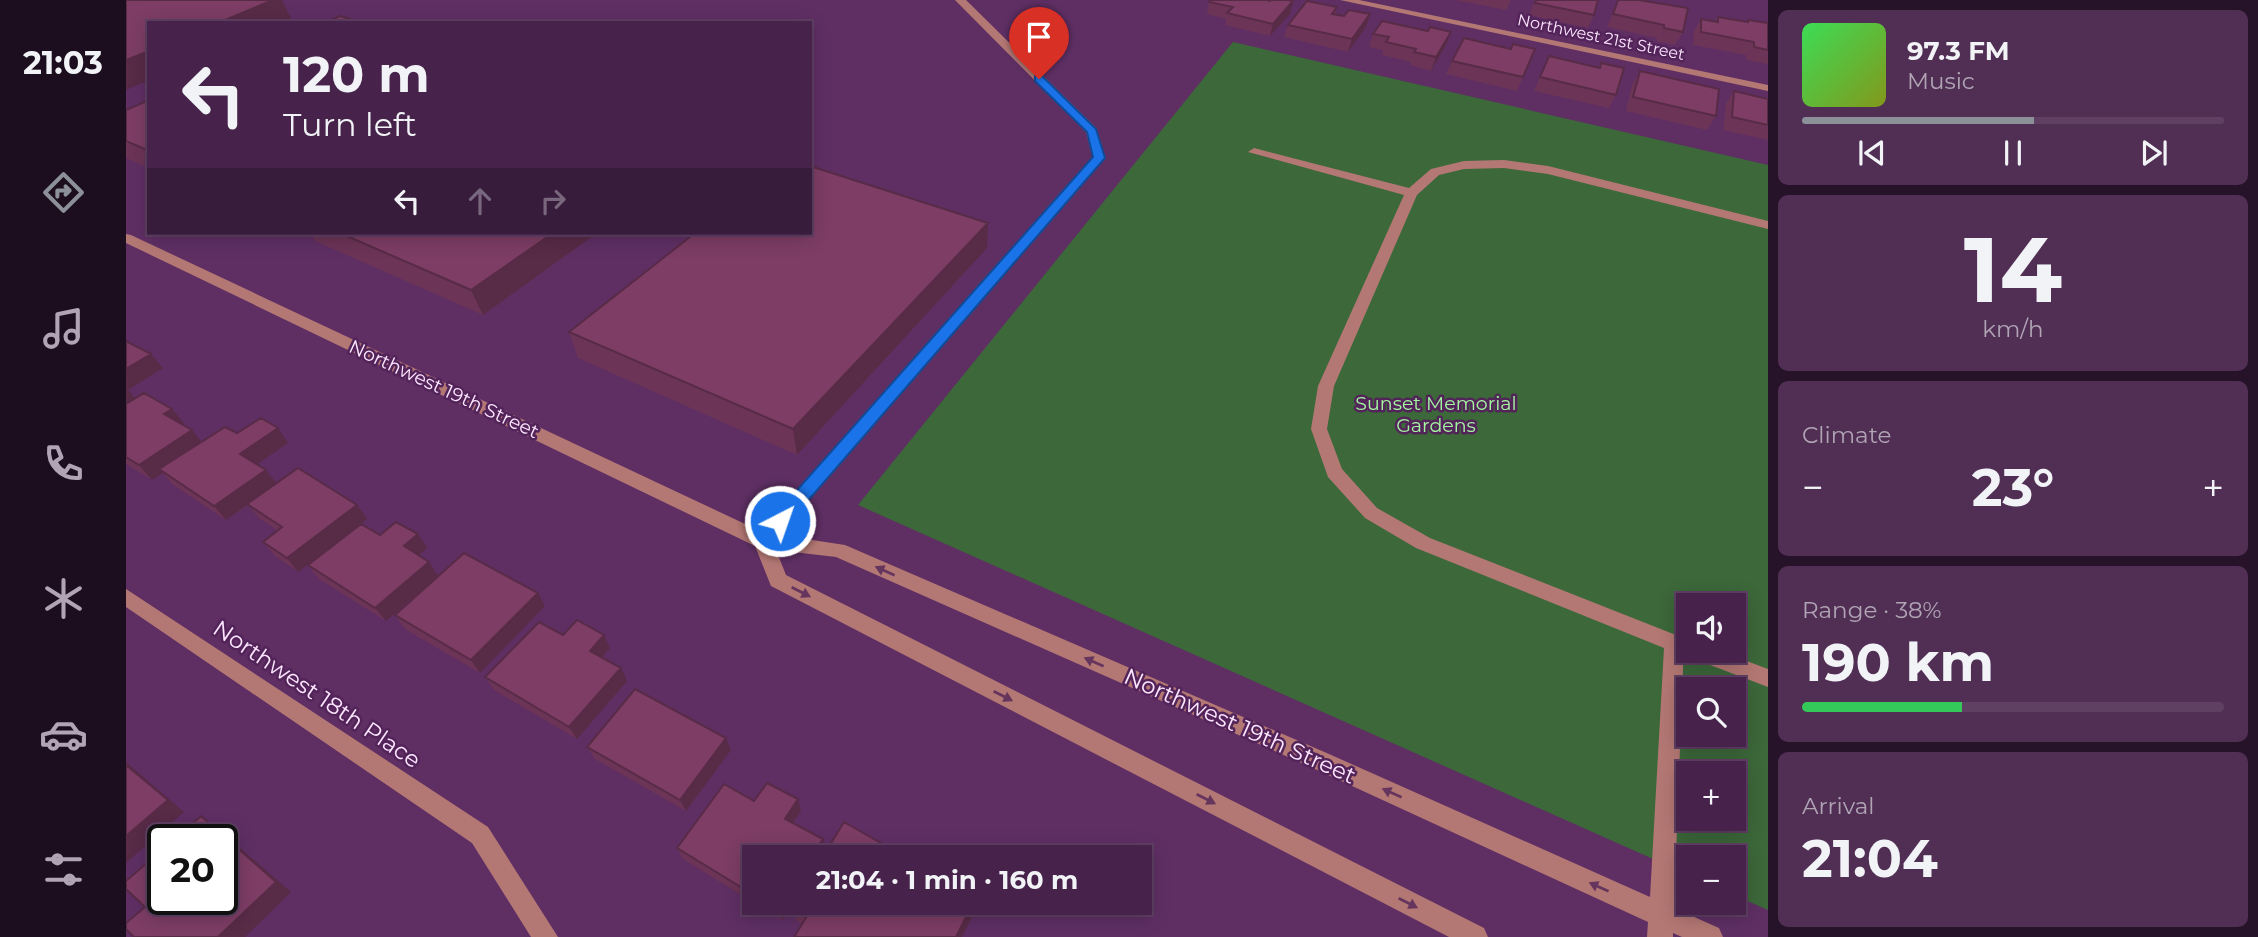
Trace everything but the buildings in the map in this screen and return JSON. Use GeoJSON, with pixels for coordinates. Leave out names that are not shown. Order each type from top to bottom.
{"type":"FeatureCollection","features":[{"type":"Feature","properties":{"kind":"street"},"geometry":{"type":"LineString","coordinates":[[960,0],[1093,131],[1099,158],[763,541],[778,580],[1475,937]]}},
{"type":"Feature","properties":{"kind":"street","name":"Northwest 21st Street"},"geometry":{"type":"LineString","coordinates":[[1345,0],[1768,88]]}},
{"type":"Feature","properties":{"kind":"street"},"geometry":{"type":"LineString","coordinates":[[1254,152],[1411,193]]}},
{"type":"Feature","properties":{"kind":"street"},"geometry":{"type":"LineString","coordinates":[[1676,643],[1423,543],[1371,513],[1334,472],[1319,429],[1326,386],[1411,193],[1436,173],[1464,165],[1504,163],[1548,170],[1768,225]]}},
{"type":"Feature","properties":{"kind":"street","name":"Northwest 19th Street"},"geometry":{"type":"LineString","coordinates":[[126,238],[763,541],[838,550],[1321,761],[1661,926],[1710,937]]}},
{"type":"Feature","properties":{"kind":"street","name":"Northwest 18th Place"},"geometry":{"type":"LineString","coordinates":[[126,597],[480,835],[545,937]]}},
{"type":"Feature","properties":{"kind":"street"},"geometry":{"type":"LineString","coordinates":[[1661,926],[1680,663]]}},
{"type":"Feature","properties":{"kind":"street"},"geometry":{"type":"LineString","coordinates":[[1728,663],[1768,678]]}},
{"type":"Feature","properties":{"kind":"green space","name":"Sunset Memorial Gardens"},"geometry":{"type":"Polygon","coordinates":[[[1233,42],[1768,165],[1768,910],[1746,900],[1746,845],[1676,845],[1676,869],[858,505],[1233,42]]]}},
{"type":"Feature","properties":{"kind":"route"},"geometry":{"type":"LineString","coordinates":[[780,521],[1099,158],[1093,131],[1039,79]]}}]}
